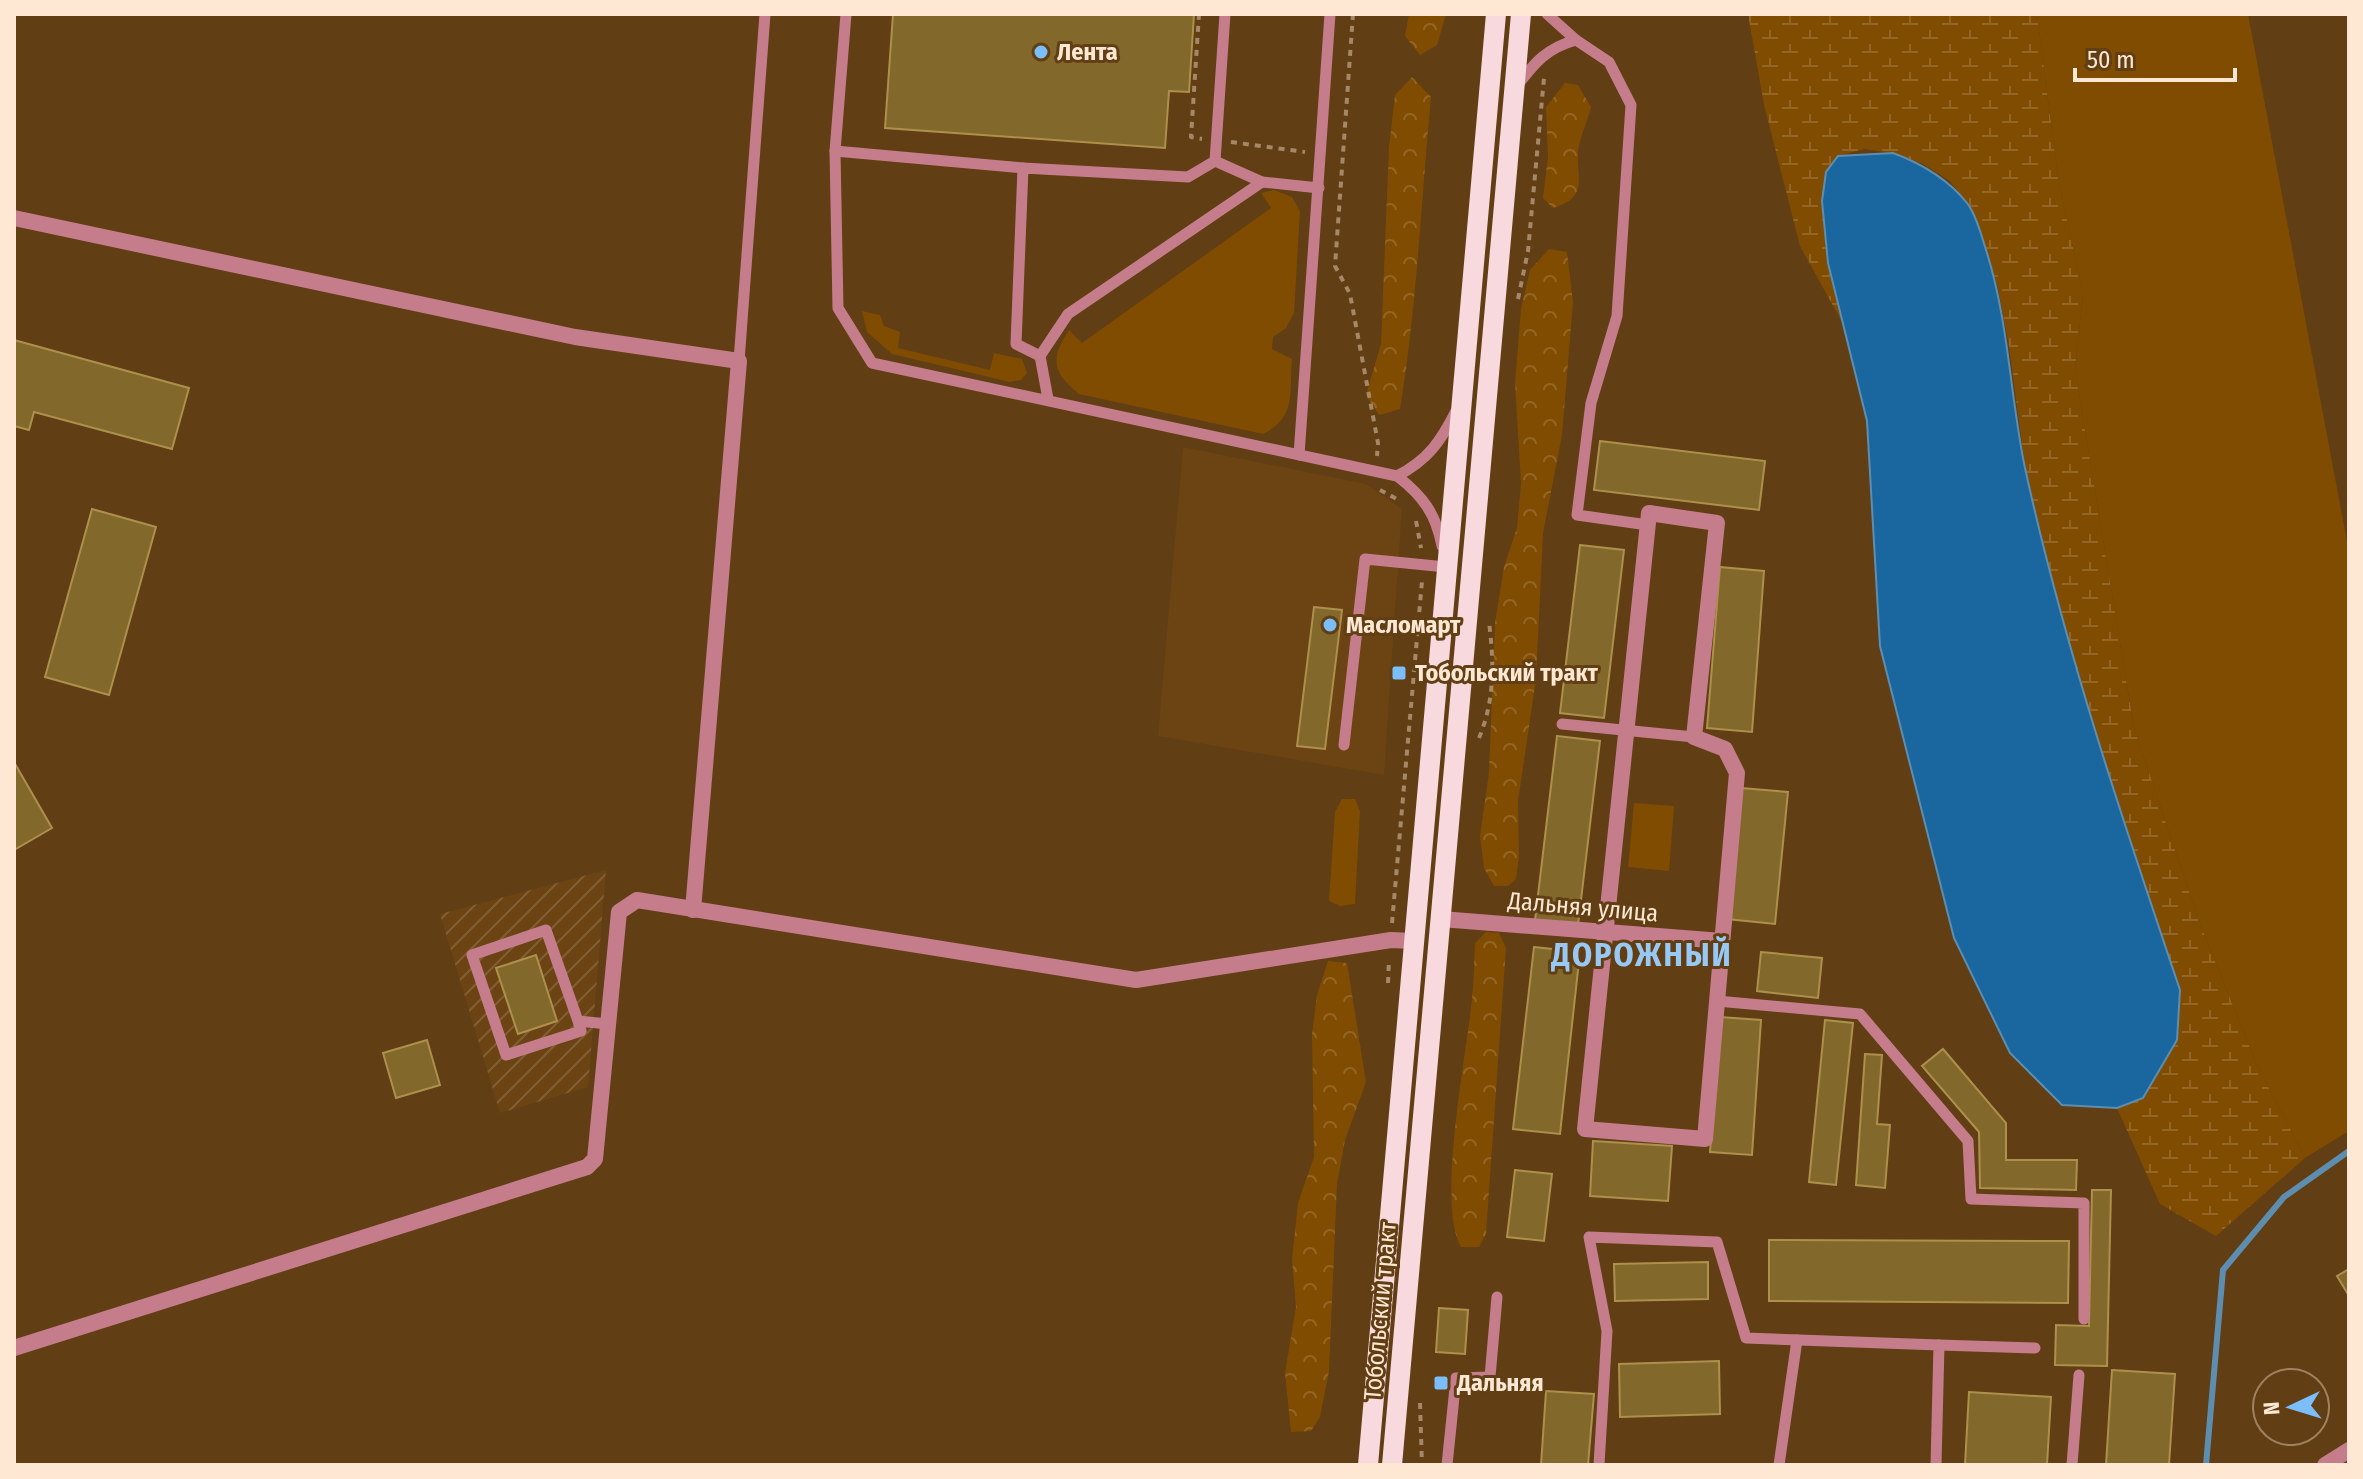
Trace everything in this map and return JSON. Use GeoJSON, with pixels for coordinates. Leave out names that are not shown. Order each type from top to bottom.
{"type":"FeatureCollection","features":[{"type":"Feature","properties":{"kind":"main road","name":"Тобольский тракт"},"geometry":{"type":"LineString","coordinates":[[1368,1465],[1496,14]]}},
{"type":"Feature","properties":{"kind":"main road","name":"Тобольский тракт"},"geometry":{"type":"LineString","coordinates":[[1392,1465],[1521,14]]}},
{"type":"Feature","properties":{"kind":"street"},"geometry":{"type":"LineString","coordinates":[[14,218],[575,337],[739,361],[693,910]]}},
{"type":"Feature","properties":{"kind":"street"},"geometry":{"type":"LineString","coordinates":[[1649,513],[1717,523],[1694,737],[1725,749],[1737,773],[1705,1139],[1585,1129],[1648,525],[1649,513]]}},
{"type":"Feature","properties":{"kind":"street"},"geometry":{"type":"LineString","coordinates":[[14,1348],[587,1167],[595,1159],[619,912],[637,900],[1136,980],[1391,940],[1414,941]]}},
{"type":"Feature","properties":{"kind":"street","name":"Дальняя улица"},"geometry":{"type":"LineString","coordinates":[[1441,919],[1722,941]]}},
{"type":"Feature","properties":{"kind":"street"},"geometry":{"type":"LineString","coordinates":[[2325,1465],[2349,1450]]}},
{"type":"Feature","properties":{"kind":"lane"},"geometry":{"type":"LineString","coordinates":[[739,361],[765,14]]}},
{"type":"Feature","properties":{"kind":"lane"},"geometry":{"type":"LineString","coordinates":[[846,14],[835,151],[838,308],[872,363],[1397,476],[1418,493],[1438,520],[1447,569],[1365,559],[1344,745]]}},
{"type":"Feature","properties":{"kind":"lane"},"geometry":{"type":"LineString","coordinates":[[1215,161],[1225,14]]}},
{"type":"Feature","properties":{"kind":"lane"},"geometry":{"type":"LineString","coordinates":[[1299,455],[1330,14]]}},
{"type":"Feature","properties":{"kind":"lane"},"geometry":{"type":"LineString","coordinates":[[1547,14],[1576,40],[1609,62],[1631,105],[1617,316],[1591,403],[1577,515],[1648,525]]}},
{"type":"Feature","properties":{"kind":"lane"},"geometry":{"type":"LineString","coordinates":[[1514,89],[1537,59],[1554,46],[1576,40]]}},
{"type":"Feature","properties":{"kind":"lane"},"geometry":{"type":"LineString","coordinates":[[835,151],[1023,168],[1188,177],[1215,161]]}},
{"type":"Feature","properties":{"kind":"lane"},"geometry":{"type":"LineString","coordinates":[[1215,161],[1262,182],[1319,188]]}},
{"type":"Feature","properties":{"kind":"lane"},"geometry":{"type":"LineString","coordinates":[[1023,168],[1016,344],[1040,356]]}},
{"type":"Feature","properties":{"kind":"lane"},"geometry":{"type":"LineString","coordinates":[[1048,399],[1040,356],[1068,314],[1262,182]]}},
{"type":"Feature","properties":{"kind":"lane"},"geometry":{"type":"LineString","coordinates":[[1397,476],[1423,462],[1442,439],[1461,402]]}},
{"type":"Feature","properties":{"kind":"lane"},"geometry":{"type":"LineString","coordinates":[[1562,724],[1694,737]]}},
{"type":"Feature","properties":{"kind":"lane"},"geometry":{"type":"LineString","coordinates":[[546,930],[578,1021],[581,1031],[506,1055],[472,955],[546,930]]}},
{"type":"Feature","properties":{"kind":"lane"},"geometry":{"type":"LineString","coordinates":[[1717,1001],[1860,1014],[1968,1141],[1971,1199],[2084,1203],[2084,1319]]}},
{"type":"Feature","properties":{"kind":"lane"},"geometry":{"type":"LineString","coordinates":[[578,1021],[608,1024]]}},
{"type":"Feature","properties":{"kind":"lane"},"geometry":{"type":"LineString","coordinates":[[1599,1465],[1607,1331],[1589,1237],[1717,1242],[1746,1338],[2035,1348]]}},
{"type":"Feature","properties":{"kind":"lane"},"geometry":{"type":"LineString","coordinates":[[1447,1465],[1456,1378],[1490,1377],[1497,1297]]}},
{"type":"Feature","properties":{"kind":"lane"},"geometry":{"type":"LineString","coordinates":[[1779,1465],[1797,1340]]}},
{"type":"Feature","properties":{"kind":"lane"},"geometry":{"type":"LineString","coordinates":[[1936,1465],[1939,1345]]}},
{"type":"Feature","properties":{"kind":"lane"},"geometry":{"type":"LineString","coordinates":[[2072,1465],[2079,1375]]}},
{"type":"Feature","properties":{"kind":"path"},"geometry":{"type":"LineString","coordinates":[[1342,160],[1353,14]]}},
{"type":"Feature","properties":{"kind":"shaded area"},"geometry":{"type":"Polygon","coordinates":[[[1183,447],[1366,484],[1402,509],[1384,775],[1158,736],[1183,447]]]}},
{"type":"Feature","properties":{"kind":"shaded area"},"geometry":{"type":"Polygon","coordinates":[[[606,870],[588,1087],[500,1113],[440,914],[606,870]]]}},
{"type":"Feature","properties":{"kind":"green space"},"geometry":{"type":"Polygon","coordinates":[[[1409,14],[1446,14],[1437,45],[1420,55],[1405,36],[1409,14]]]}},
{"type":"Feature","properties":{"kind":"green space"},"geometry":{"type":"Polygon","coordinates":[[[1748,14],[2037,14],[2058,178],[2083,294],[2075,369],[2134,728],[2199,921],[2256,1063],[2305,1158],[2216,1236],[2160,1204],[2117,1108],[2143,1098],[2156,1075],[2180,990],[2071,656],[2025,466],[2009,346],[1998,288],[1983,239],[1967,204],[1950,181],[1923,164],[1893,153],[1864,149],[1838,156],[1822,201],[1827,263],[1842,322],[1800,246],[1764,105],[1748,14]]]}},
{"type":"Feature","properties":{"kind":"green space"},"geometry":{"type":"Polygon","coordinates":[[[2037,14],[2248,14],[2349,552],[2349,1131],[2305,1158],[2256,1063],[2199,921],[2134,728],[2075,369],[2083,294],[2058,178],[2037,14]]]}},
{"type":"Feature","properties":{"kind":"green space"},"geometry":{"type":"Polygon","coordinates":[[[1412,77],[1431,97],[1415,292],[1400,409],[1379,415],[1366,395],[1381,344],[1389,147],[1395,95],[1412,77]]]}},
{"type":"Feature","properties":{"kind":"green space"},"geometry":{"type":"Polygon","coordinates":[[[1565,83],[1578,85],[1591,107],[1579,145],[1577,191],[1573,198],[1553,208],[1543,198],[1548,157],[1546,107],[1565,83]]]}},
{"type":"Feature","properties":{"kind":"green space"},"geometry":{"type":"Polygon","coordinates":[[[1274,190],[1292,197],[1300,211],[1294,313],[1286,328],[1273,337],[1272,349],[1292,359],[1289,403],[1274,427],[1263,434],[1079,394],[1063,379],[1057,357],[1069,330],[1082,343],[1271,208],[1261,193],[1274,190]]]}},
{"type":"Feature","properties":{"kind":"green space"},"geometry":{"type":"Polygon","coordinates":[[[1549,249],[1567,252],[1573,302],[1562,435],[1543,533],[1536,679],[1518,801],[1519,856],[1516,879],[1508,886],[1494,886],[1484,868],[1480,836],[1489,773],[1495,623],[1504,567],[1517,528],[1521,483],[1515,383],[1521,309],[1530,270],[1549,249]]]}},
{"type":"Feature","properties":{"kind":"green space"},"geometry":{"type":"Polygon","coordinates":[[[862,311],[880,315],[884,326],[900,332],[898,348],[990,370],[994,353],[1022,359],[1027,373],[1021,380],[1010,382],[892,354],[867,332],[862,311]]]}},
{"type":"Feature","properties":{"kind":"green space"},"geometry":{"type":"Polygon","coordinates":[[[1342,799],[1355,799],[1360,811],[1355,904],[1340,906],[1329,901],[1335,812],[1342,799]]]}},
{"type":"Feature","properties":{"kind":"green space"},"geometry":{"type":"Polygon","coordinates":[[[1634,803],[1674,806],[1669,871],[1628,867],[1634,803]]]}},
{"type":"Feature","properties":{"kind":"green space"},"geometry":{"type":"Polygon","coordinates":[[[1486,932],[1499,933],[1506,948],[1486,1234],[1479,1247],[1461,1247],[1454,1226],[1452,1164],[1472,999],[1475,943],[1486,932]]]}},
{"type":"Feature","properties":{"kind":"green space"},"geometry":{"type":"Polygon","coordinates":[[[1328,961],[1347,963],[1366,1082],[1345,1140],[1337,1184],[1329,1371],[1320,1417],[1311,1431],[1291,1432],[1285,1373],[1296,1307],[1292,1259],[1298,1203],[1314,1157],[1312,1034],[1317,995],[1328,961]]]}},
{"type":"Feature","properties":{"kind":"water"},"geometry":{"type":"Polygon","coordinates":[[[1893,153],[1923,167],[1951,186],[1967,203],[1979,227],[2000,306],[2020,441],[2040,534],[2076,666],[2180,990],[2177,1040],[2143,1098],[2117,1108],[2062,1105],[2010,1053],[1954,938],[1880,646],[1867,421],[1828,263],[1822,201],[1826,172],[1838,156],[1893,153]]]}},
{"type":"Feature","properties":{"kind":"building","name":"Лента"},"geometry":{"type":"Polygon","coordinates":[[[893,14],[1194,14],[1189,92],[1169,91],[1165,148],[885,128],[893,14]]]}},
{"type":"Feature","properties":{"kind":"building"},"geometry":{"type":"Polygon","coordinates":[[[14,340],[189,388],[172,449],[34,412],[29,430],[14,426],[14,340]]]}},
{"type":"Feature","properties":{"kind":"building"},"geometry":{"type":"Polygon","coordinates":[[[1600,441],[1765,461],[1759,510],[1594,490],[1600,441]]]}},
{"type":"Feature","properties":{"kind":"building"},"geometry":{"type":"Polygon","coordinates":[[[92,509],[156,527],[109,695],[45,677],[92,509]]]}},
{"type":"Feature","properties":{"kind":"building"},"geometry":{"type":"Polygon","coordinates":[[[1580,545],[1624,550],[1604,718],[1560,713],[1580,545]]]}},
{"type":"Feature","properties":{"kind":"building"},"geometry":{"type":"Polygon","coordinates":[[[1720,567],[1764,571],[1752,732],[1707,728],[1720,567]]]}},
{"type":"Feature","properties":{"kind":"building"},"geometry":{"type":"Polygon","coordinates":[[[1314,607],[1342,610],[1325,749],[1297,746],[1314,607]]]}},
{"type":"Feature","properties":{"kind":"building"},"geometry":{"type":"Polygon","coordinates":[[[1557,736],[1600,741],[1578,925],[1535,920],[1557,736]]]}},
{"type":"Feature","properties":{"kind":"building"},"geometry":{"type":"Polygon","coordinates":[[[14,762],[52,828],[14,850],[14,762]]]}},
{"type":"Feature","properties":{"kind":"building"},"geometry":{"type":"Polygon","coordinates":[[[1741,788],[1788,792],[1775,924],[1727,919],[1741,788]]]}},
{"type":"Feature","properties":{"kind":"building"},"geometry":{"type":"Polygon","coordinates":[[[1534,947],[1580,952],[1560,1134],[1513,1129],[1534,947]]]}},
{"type":"Feature","properties":{"kind":"building"},"geometry":{"type":"Polygon","coordinates":[[[1761,952],[1822,958],[1818,998],[1757,991],[1761,952]]]}},
{"type":"Feature","properties":{"kind":"building"},"geometry":{"type":"Polygon","coordinates":[[[536,955],[557,1021],[518,1034],[496,968],[536,955]]]}},
{"type":"Feature","properties":{"kind":"building"},"geometry":{"type":"Polygon","coordinates":[[[1720,1017],[1761,1020],[1752,1155],[1710,1152],[1720,1017]]]}},
{"type":"Feature","properties":{"kind":"building"},"geometry":{"type":"Polygon","coordinates":[[[1825,1020],[1853,1023],[1836,1185],[1809,1182],[1825,1020]]]}},
{"type":"Feature","properties":{"kind":"building"},"geometry":{"type":"Polygon","coordinates":[[[427,1040],[440,1085],[396,1098],[383,1053],[427,1040]]]}},
{"type":"Feature","properties":{"kind":"building"},"geometry":{"type":"Polygon","coordinates":[[[1943,1049],[2006,1123],[2006,1160],[2077,1160],[2076,1190],[1980,1188],[1979,1132],[1922,1066],[1943,1049]]]}},
{"type":"Feature","properties":{"kind":"building"},"geometry":{"type":"Polygon","coordinates":[[[1865,1054],[1882,1055],[1877,1124],[1890,1125],[1885,1188],[1856,1185],[1865,1054]]]}},
{"type":"Feature","properties":{"kind":"building"},"geometry":{"type":"Polygon","coordinates":[[[1593,1141],[1672,1146],[1668,1201],[1590,1196],[1593,1141]]]}},
{"type":"Feature","properties":{"kind":"building"},"geometry":{"type":"Polygon","coordinates":[[[1515,1170],[1552,1174],[1544,1241],[1507,1237],[1515,1170]]]}},
{"type":"Feature","properties":{"kind":"building"},"geometry":{"type":"Polygon","coordinates":[[[2092,1190],[2111,1190],[2107,1366],[2055,1365],[2056,1325],[2089,1326],[2092,1190]]]}},
{"type":"Feature","properties":{"kind":"building"},"geometry":{"type":"Polygon","coordinates":[[[1769,1240],[2069,1241],[2068,1303],[1769,1301],[1769,1240]]]}},
{"type":"Feature","properties":{"kind":"building"},"geometry":{"type":"Polygon","coordinates":[[[1708,1262],[1708,1299],[1615,1301],[1614,1264],[1708,1262]]]}},
{"type":"Feature","properties":{"kind":"building"},"geometry":{"type":"Polygon","coordinates":[[[2349,1269],[2349,1296],[2337,1276],[2349,1269]]]}},
{"type":"Feature","properties":{"kind":"building"},"geometry":{"type":"Polygon","coordinates":[[[1439,1308],[1468,1310],[1465,1354],[1436,1352],[1439,1308]]]}},
{"type":"Feature","properties":{"kind":"building"},"geometry":{"type":"Polygon","coordinates":[[[1719,1361],[1720,1414],[1620,1417],[1619,1364],[1719,1361]]]}},
{"type":"Feature","properties":{"kind":"building"},"geometry":{"type":"Polygon","coordinates":[[[2112,1370],[2175,1374],[2169,1465],[2106,1465],[2112,1370]]]}},
{"type":"Feature","properties":{"kind":"building"},"geometry":{"type":"Polygon","coordinates":[[[1546,1391],[1594,1394],[1588,1465],[1541,1465],[1546,1391]]]}},
{"type":"Feature","properties":{"kind":"building"},"geometry":{"type":"Polygon","coordinates":[[[1969,1392],[2051,1397],[2047,1465],[1965,1465],[1969,1392]]]}},
{"type":"Feature","properties":{"kind":"waterway"},"geometry":{"type":"LineString","coordinates":[[2206,1465],[2223,1270],[2284,1197],[2349,1151]]}},
{"type":"Feature","properties":{"kind":"place","name":"Лента"},"geometry":{"type":"Point","coordinates":[1041,52]}},
{"type":"Feature","properties":{"kind":"place","name":"Масломарт"},"geometry":{"type":"Point","coordinates":[1330,625]}},
{"type":"Feature","properties":{"kind":"place","name":"Тобольский тракт"},"geometry":{"type":"Point","coordinates":[1399,673]}},
{"type":"Feature","properties":{"kind":"place","name":"Дальняя"},"geometry":{"type":"Point","coordinates":[1441,1383]}},
{"type":"Feature","properties":{"kind":"district","name":"ДОРОЖНЫЙ"},"geometry":{"type":"Point","coordinates":[1642,955]}}]}
